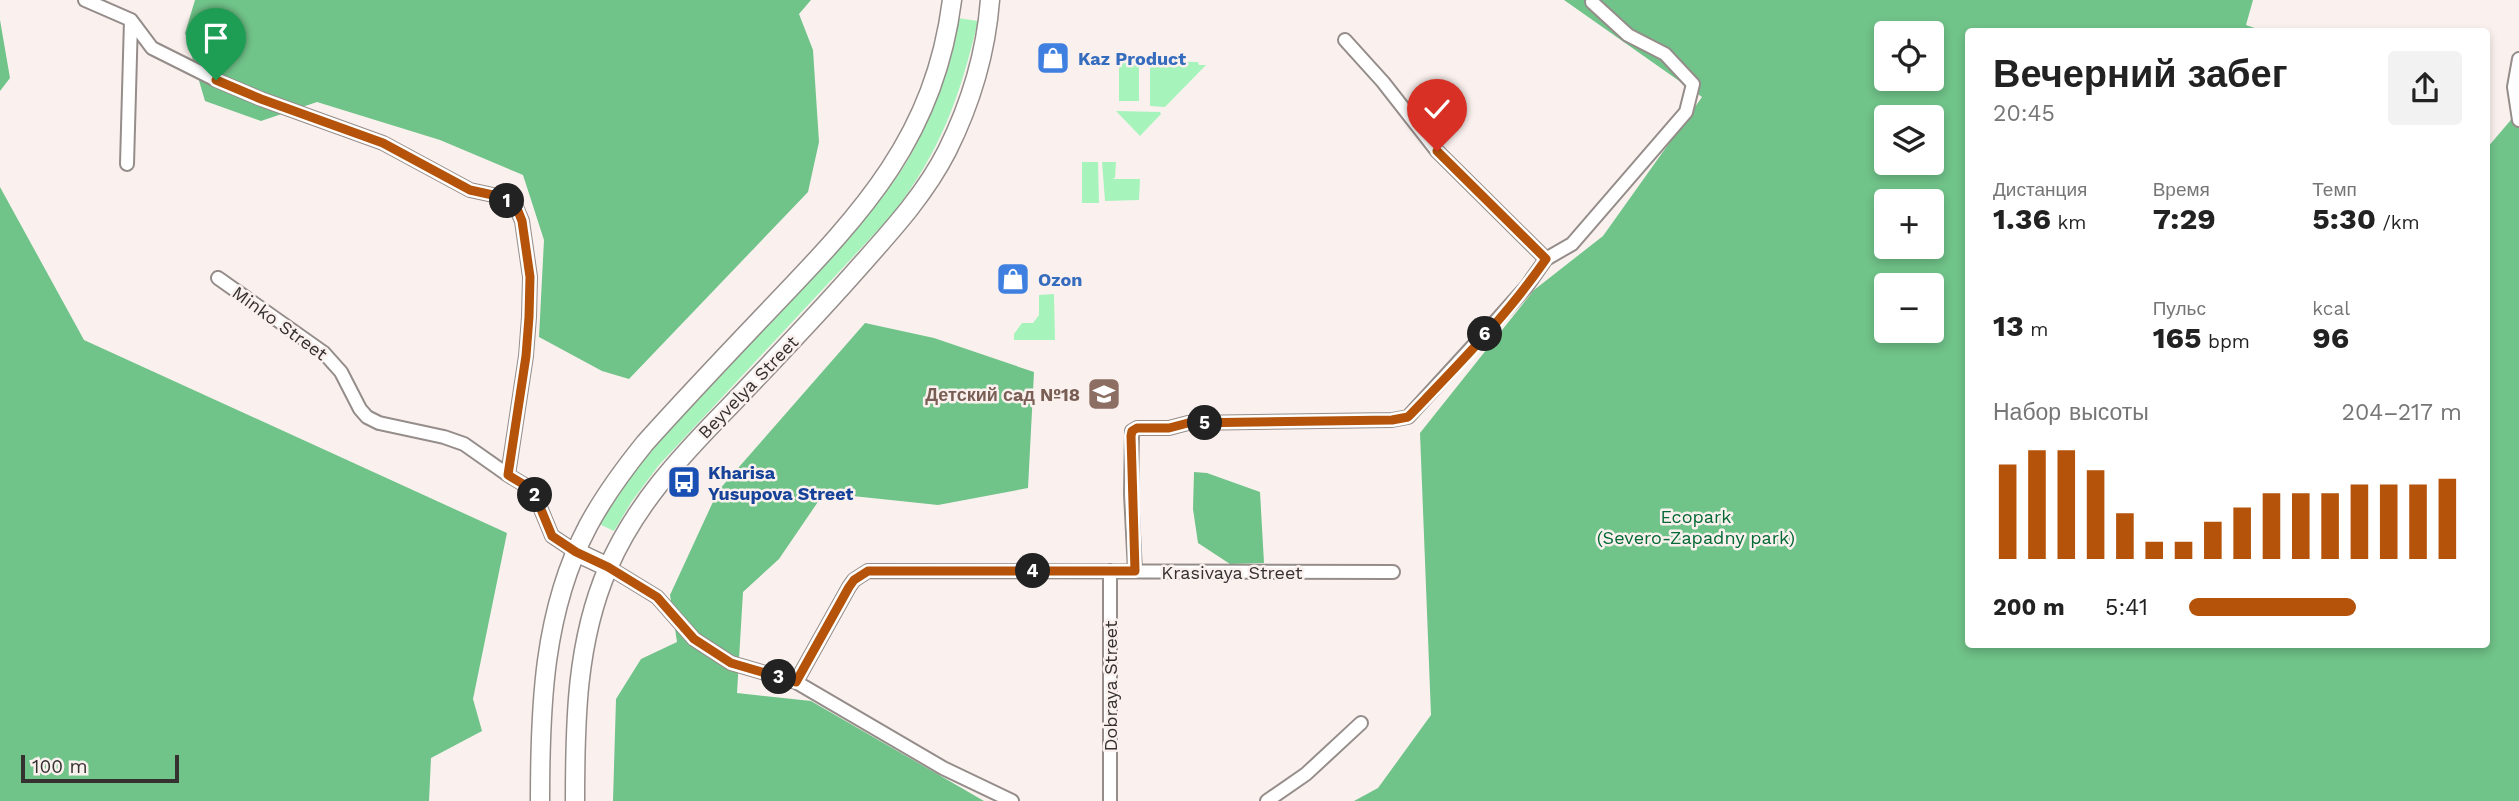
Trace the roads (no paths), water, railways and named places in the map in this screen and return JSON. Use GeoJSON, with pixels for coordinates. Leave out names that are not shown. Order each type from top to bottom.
{"type":"FeatureCollection","features":[{"type":"Feature","properties":{"kind":"main road","name":"Beyvelya Street"},"geometry":{"type":"LineString","coordinates":[[540,801],[541,715],[547,657],[559,599],[576,552],[601,503],[645,443],[844,230],[888,175],[911,136],[929,95],[946,38],[952,0]]}},
{"type":"Feature","properties":{"kind":"main road","name":"Beyvelya Street"},"geometry":{"type":"LineString","coordinates":[[575,801],[578,684],[594,608],[608,567],[635,518],[682,456],[830,301],[904,216],[926,186],[946,153],[965,108],[987,33],[990,0]]}},
{"type":"Feature","properties":{"kind":"main road"},"geometry":{"type":"LineString","coordinates":[[576,552],[608,567]]}},
{"type":"Feature","properties":{"kind":"street"},"geometry":{"type":"LineString","coordinates":[[85,0],[131,20],[152,48],[216,80],[383,143],[470,190],[502,197],[516,206],[522,221],[530,277],[529,317],[526,356],[508,475]]}},
{"type":"Feature","properties":{"kind":"street"},"geometry":{"type":"LineString","coordinates":[[1135,571],[1131,494],[1132,431],[1137,428],[1169,428],[1188,423],[1392,420],[1408,417],[1496,322],[1546,259],[1572,244],[1686,112],[1693,84],[1665,54],[1628,35],[1592,2]]}},
{"type":"Feature","properties":{"kind":"street"},"geometry":{"type":"LineString","coordinates":[[127,164],[131,20]]}},
{"type":"Feature","properties":{"kind":"street"},"geometry":{"type":"LineString","coordinates":[[1345,40],[1383,82],[1437,151],[1546,259]]}},
{"type":"Feature","properties":{"kind":"street"},"geometry":{"type":"LineString","coordinates":[[2519,59],[2514,87],[2519,120]]}},
{"type":"Feature","properties":{"kind":"street","name":"Minko Street"},"geometry":{"type":"LineString","coordinates":[[218,278],[324,353],[341,372],[367,417],[379,423],[464,444],[533,490],[552,536],[576,552]]}},
{"type":"Feature","properties":{"kind":"street"},"geometry":{"type":"LineString","coordinates":[[608,567],[657,597],[694,639],[731,663],[796,682],[943,768],[1012,801]]}},
{"type":"Feature","properties":{"kind":"street","name":"Krasivaya Street"},"geometry":{"type":"LineString","coordinates":[[796,682],[849,587],[854,580],[868,571],[1393,572]]}},
{"type":"Feature","properties":{"kind":"street","name":"Dobraya Street"},"geometry":{"type":"LineString","coordinates":[[1110,571],[1110,801]]}},
{"type":"Feature","properties":{"kind":"street"},"geometry":{"type":"LineString","coordinates":[[1267,801],[1306,774],[1361,723]]}},
{"type":"Feature","properties":{"kind":"place","name":"Kaz Product"},"geometry":{"type":"Point","coordinates":[1053,58]}},
{"type":"Feature","properties":{"kind":"place","name":"Ozon"},"geometry":{"type":"Point","coordinates":[1013,279]}},
{"type":"Feature","properties":{"kind":"place","name":"Детский сaд №18"},"geometry":{"type":"Point","coordinates":[1104,394]}},
{"type":"Feature","properties":{"kind":"place","name":"Kharisa Yusupova Street"},"geometry":{"type":"Point","coordinates":[684,482]}},
{"type":"Feature","properties":{"kind":"park label","name":"Ecopark (Severo-Zapadny park)"},"geometry":{"type":"Point","coordinates":[1696,526]}}]}
